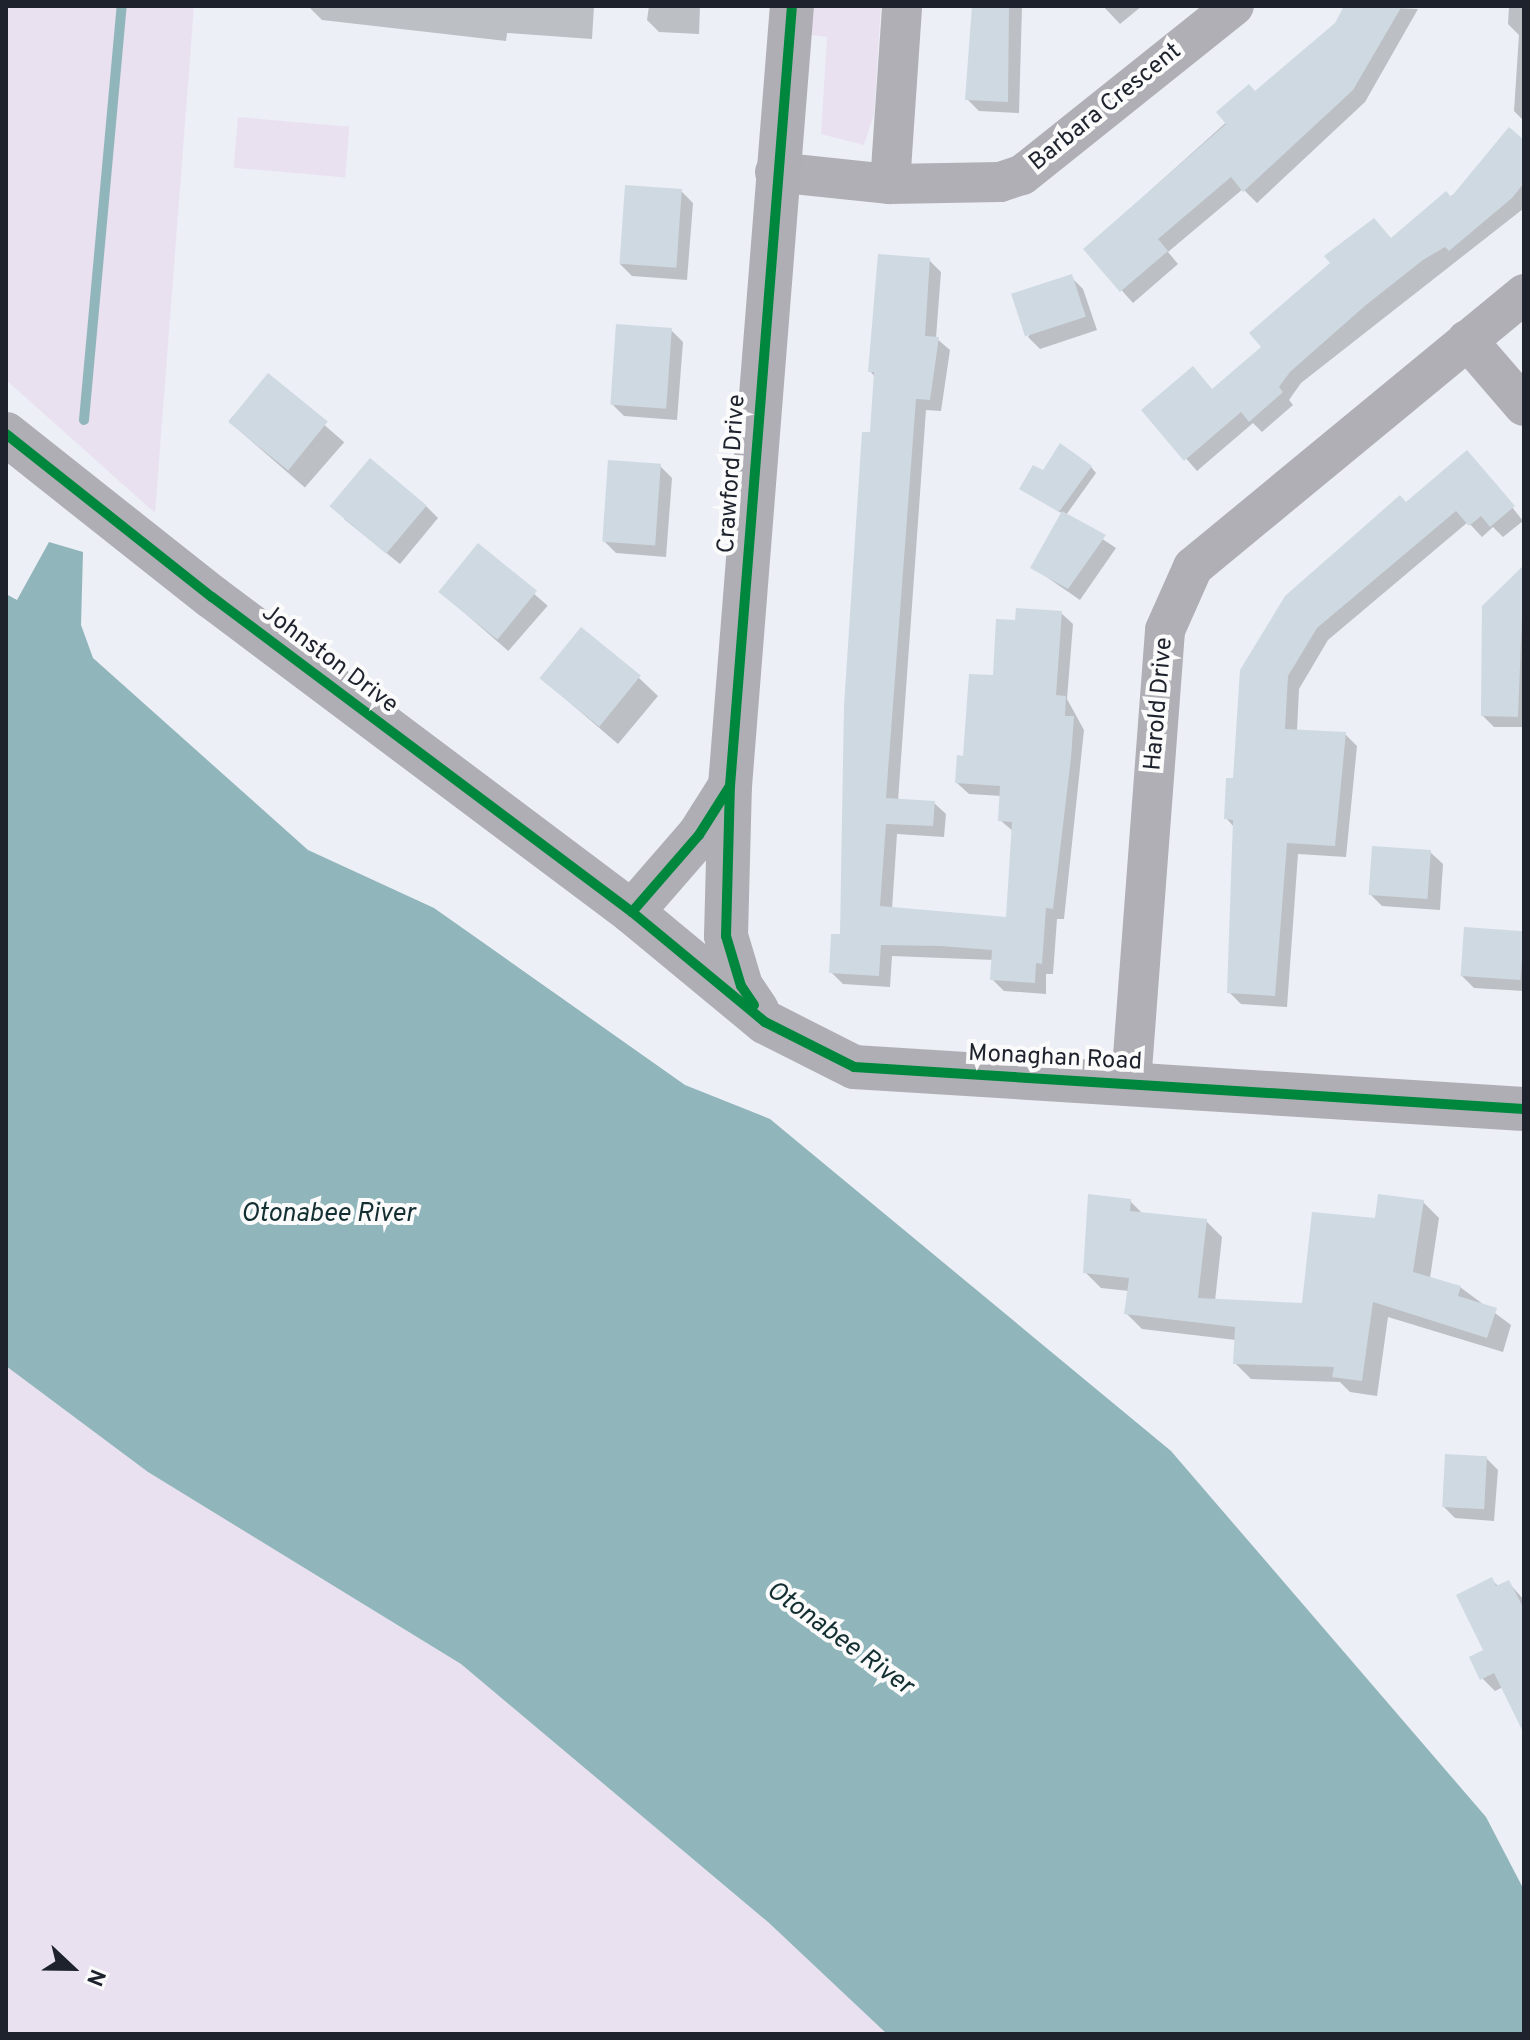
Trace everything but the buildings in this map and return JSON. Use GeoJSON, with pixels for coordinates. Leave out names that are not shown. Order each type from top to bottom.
{"type":"FeatureCollection","features":[{"type":"Feature","properties":{"kind":"street","name":"Crawford Drive"},"geometry":{"type":"LineString","coordinates":[[632,912],[699,835],[730,786],[775,172],[792,6]]}},
{"type":"Feature","properties":{"kind":"street"},"geometry":{"type":"LineString","coordinates":[[890,184],[902,6]]}},
{"type":"Feature","properties":{"kind":"street","name":"Barbara Crescent"},"geometry":{"type":"LineString","coordinates":[[775,172],[890,184],[1000,182],[1022,175],[1234,6]]}},
{"type":"Feature","properties":{"kind":"street","name":"Harold Drive"},"geometry":{"type":"LineString","coordinates":[[1131,1083],[1165,630],[1193,567],[1524,294]]}},
{"type":"Feature","properties":{"kind":"street"},"geometry":{"type":"LineString","coordinates":[[1467,340],[1524,406]]}},
{"type":"Feature","properties":{"kind":"street","name":"Johnston Drive"},"geometry":{"type":"LineString","coordinates":[[6,434],[212,597],[632,912]]}},
{"type":"Feature","properties":{"kind":"street"},"geometry":{"type":"LineString","coordinates":[[730,786],[726,936],[741,986],[765,1022]]}},
{"type":"Feature","properties":{"kind":"street","name":"Monaghan Road"},"geometry":{"type":"LineString","coordinates":[[632,912],[765,1022],[854,1067],[1524,1109]]}},
{"type":"Feature","properties":{"kind":"shaded area"},"geometry":{"type":"Polygon","coordinates":[[[6,6],[194,6],[155,513],[6,380],[6,6]]]}},
{"type":"Feature","properties":{"kind":"shaded area"},"geometry":{"type":"Polygon","coordinates":[[[813,6],[881,6],[874,114],[864,145],[821,134],[827,37],[811,35],[813,6]]]}},
{"type":"Feature","properties":{"kind":"shaded area"},"geometry":{"type":"Polygon","coordinates":[[[238,117],[350,127],[345,178],[234,168],[238,117]]]}},
{"type":"Feature","properties":{"kind":"shaded area"},"geometry":{"type":"Polygon","coordinates":[[[6,1366],[148,1472],[461,1664],[768,1922],[887,2034],[6,2034],[6,1366]]]}},
{"type":"Feature","properties":{"kind":"water","name":"Otonabee River"},"geometry":{"type":"Polygon","coordinates":[[[49,542],[83,552],[81,625],[93,658],[308,850],[434,908],[685,1085],[770,1119],[1171,1451],[1486,1817],[1524,1890],[1524,2034],[887,2034],[768,1922],[461,1664],[148,1472],[6,1366],[6,594],[17,600],[49,542]]]}},
{"type":"Feature","properties":{"kind":"waterway"},"geometry":{"type":"LineString","coordinates":[[84,420],[122,6]]}},
{"type":"Feature","properties":{"kind":"cycle path"},"geometry":{"type":"LineString","coordinates":[[754,1005],[741,986],[726,936],[730,786],[792,6]]}},
{"type":"Feature","properties":{"kind":"cycle path"},"geometry":{"type":"LineString","coordinates":[[6,434],[212,597],[632,912],[765,1022],[854,1067],[1524,1109]]}},
{"type":"Feature","properties":{"kind":"cycle path"},"geometry":{"type":"LineString","coordinates":[[632,912],[699,835],[730,786]]}}]}
